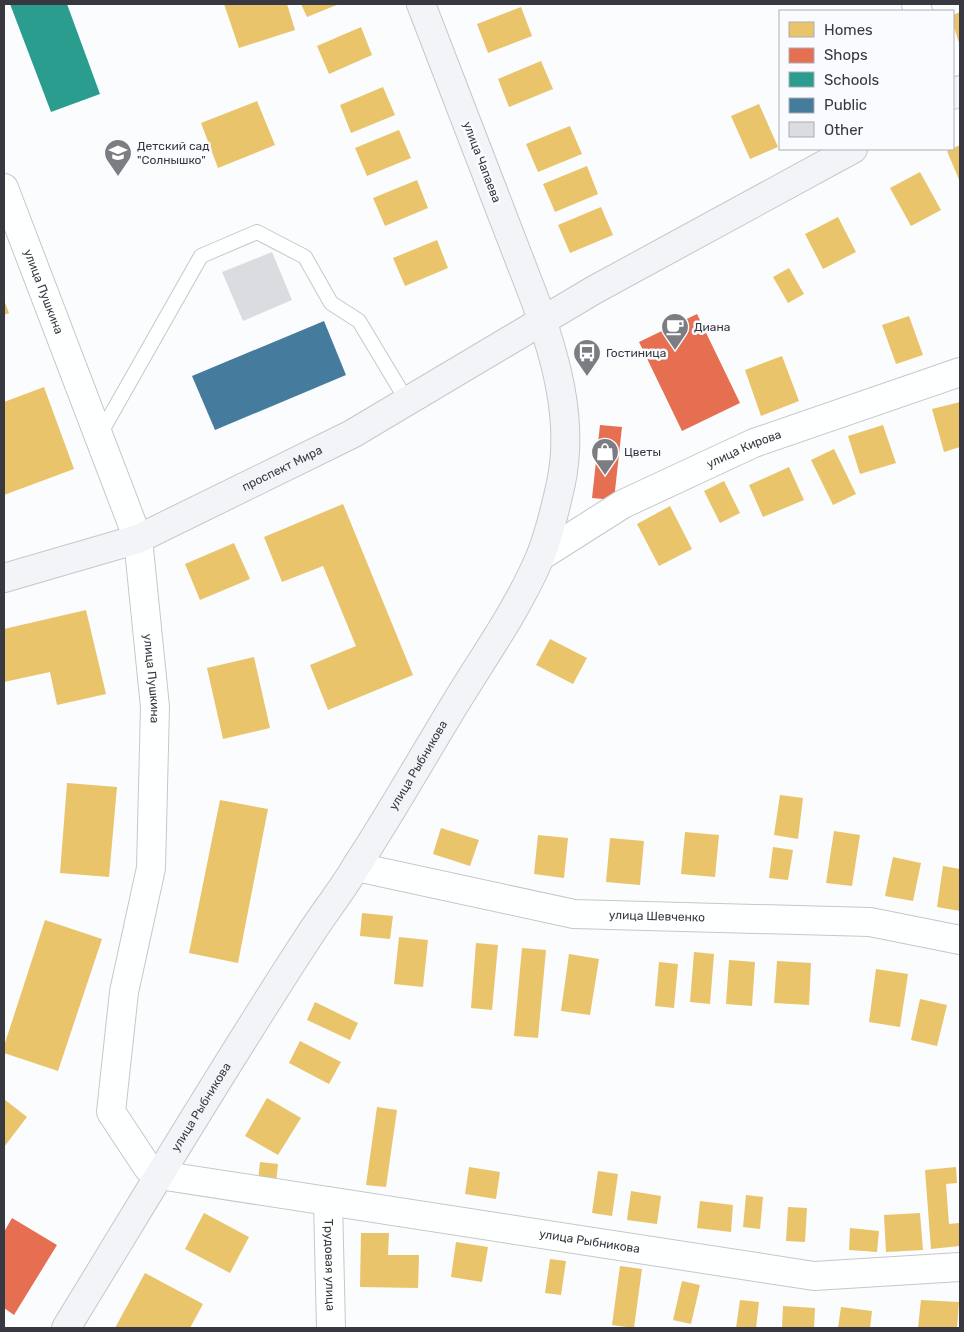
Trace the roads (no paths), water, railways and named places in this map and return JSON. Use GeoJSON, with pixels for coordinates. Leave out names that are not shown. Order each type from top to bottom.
{"type":"FeatureCollection","features":[{"type":"Feature","properties":{"kind":"street","name":"улица Чапаева"},"geometry":{"type":"LineString","coordinates":[[421,4],[542,320]]}},
{"type":"Feature","properties":{"kind":"street","name":"проспект Мира"},"geometry":{"type":"LineString","coordinates":[[4,578],[138,539],[352,434],[542,320],[851,150]]}},
{"type":"Feature","properties":{"kind":"street","name":"улица Пушкина"},"geometry":{"type":"LineString","coordinates":[[4,188],[138,539],[155,707],[151,868],[124,992],[111,1112],[148,1168],[159,1175]]}},
{"type":"Feature","properties":{"kind":"street","name":"улица Рыбникова"},"geometry":{"type":"LineString","coordinates":[[66,1328],[159,1175],[312,932],[357,866],[513,609],[541,556],[561,483],[566,451],[562,391],[542,320]]}},
{"type":"Feature","properties":{"kind":"street","name":"улица Кирова"},"geometry":{"type":"LineString","coordinates":[[541,556],[623,504],[754,443],[960,372]]}},
{"type":"Feature","properties":{"kind":"street","name":"улица Шевченко"},"geometry":{"type":"LineString","coordinates":[[357,866],[574,914],[870,922],[960,940]]}},
{"type":"Feature","properties":{"kind":"street","name":"улица Рыбникова"},"geometry":{"type":"LineString","coordinates":[[159,1175],[814,1276],[960,1267]]}},
{"type":"Feature","properties":{"kind":"street","name":"Трудовая улица"},"geometry":{"type":"LineString","coordinates":[[328,1201],[332,1328]]}},
{"type":"Feature","properties":{"kind":"lane"},"geometry":{"type":"LineString","coordinates":[[99,437],[201,256],[257,232],[305,257],[330,303],[359,321],[407,401]]}},
{"type":"Feature","properties":{"kind":"place","name":"Детский сад \"Солнышко\""},"geometry":{"type":"Point","coordinates":[118,177]}},
{"type":"Feature","properties":{"kind":"place","name":"Диана"},"geometry":{"type":"Point","coordinates":[675,351]}},
{"type":"Feature","properties":{"kind":"place","name":"Гостиница"},"geometry":{"type":"Point","coordinates":[587,377]}},
{"type":"Feature","properties":{"kind":"place","name":"Цветы"},"geometry":{"type":"Point","coordinates":[605,476]}}]}
